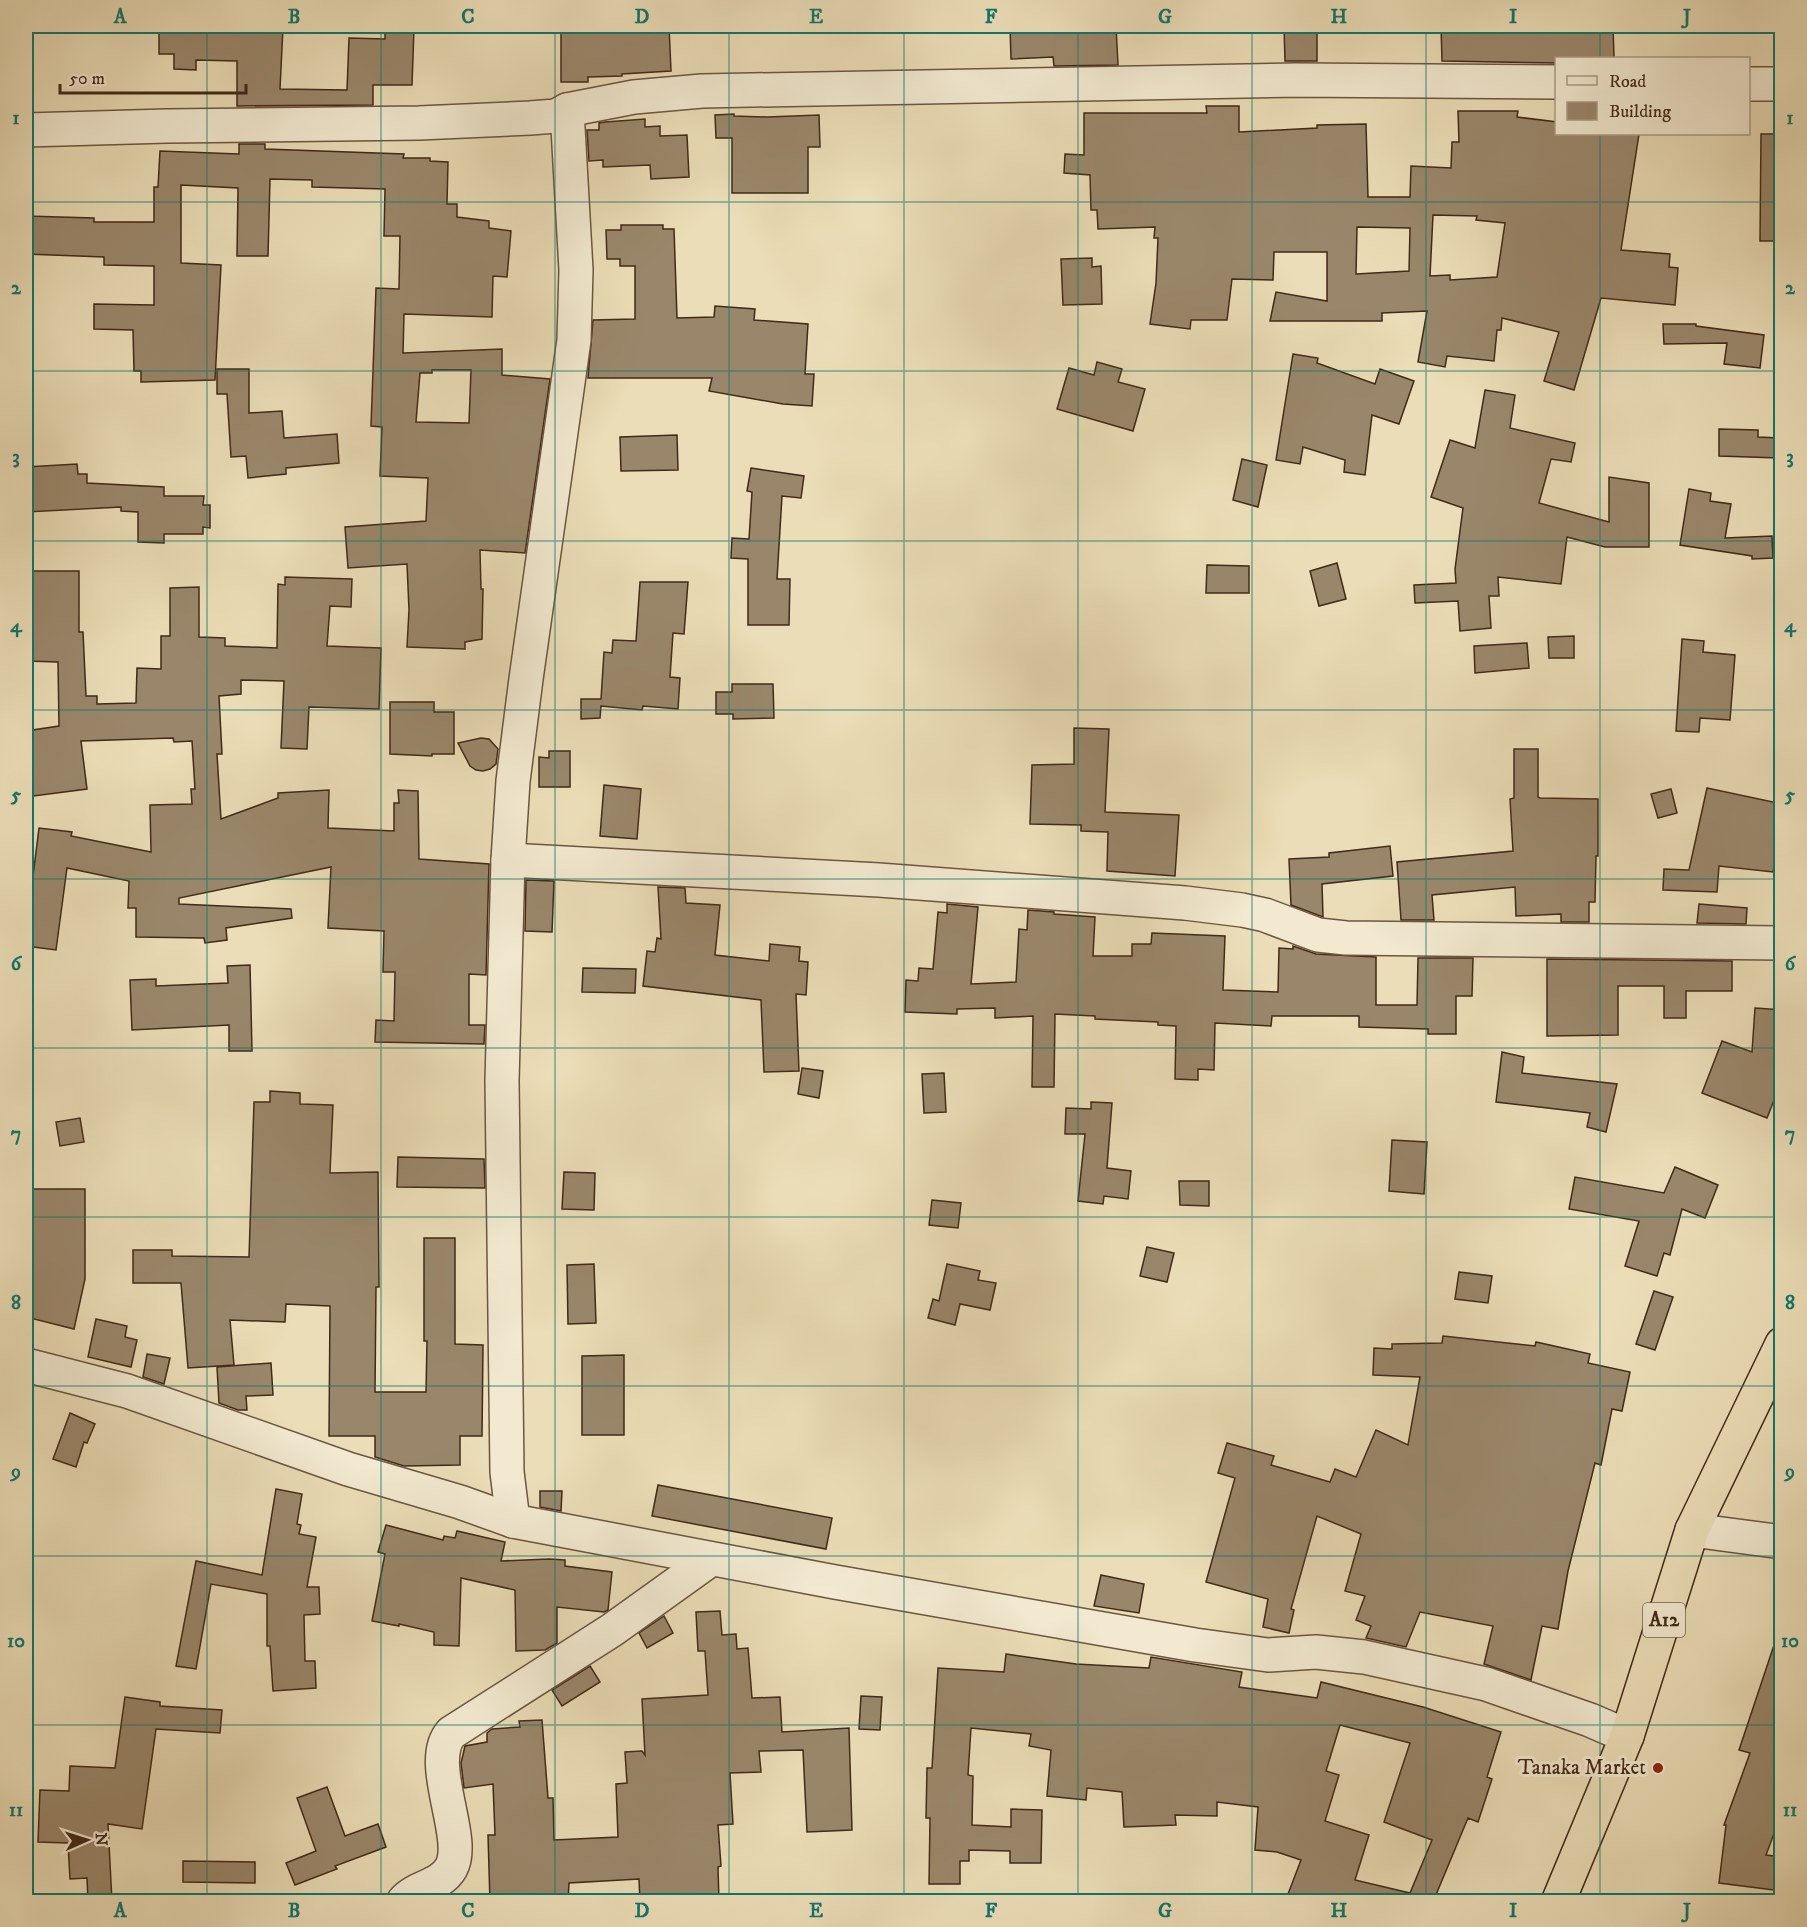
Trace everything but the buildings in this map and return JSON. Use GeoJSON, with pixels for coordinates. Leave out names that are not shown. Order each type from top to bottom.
{"type":"FeatureCollection","features":[{"type":"Feature","properties":{"kind":"highway","name":"A12"},"geometry":{"type":"LineString","coordinates":[[1558,1902],[1627,1736],[1692,1530],[1782,1344]]}},
{"type":"Feature","properties":{"kind":"street"},"geometry":{"type":"LineString","coordinates":[[26,130],[419,123],[556,116],[567,110],[634,97],[702,91],[1296,80],[1555,82]]}},
{"type":"Feature","properties":{"kind":"street"},"geometry":{"type":"LineString","coordinates":[[1750,84],[1782,84]]}},
{"type":"Feature","properties":{"kind":"street"},"geometry":{"type":"LineString","coordinates":[[513,1521],[507,1473],[502,1080],[508,860],[513,781],[574,340],[576,270],[567,110]]}},
{"type":"Feature","properties":{"kind":"street"},"geometry":{"type":"LineString","coordinates":[[508,860],[879,880],[1185,903],[1242,910],[1265,915],[1318,935],[1346,938],[1782,943]]}},
{"type":"Feature","properties":{"kind":"street"},"geometry":{"type":"LineString","coordinates":[[26,1365],[127,1391],[348,1469],[460,1502],[513,1521],[711,1560],[1195,1645],[1268,1654],[1316,1652],[1364,1657],[1486,1684],[1590,1720],[1627,1736]]}},
{"type":"Feature","properties":{"kind":"street"},"geometry":{"type":"LineString","coordinates":[[1692,1530],[1782,1542]]}},
{"type":"Feature","properties":{"kind":"street"},"geometry":{"type":"LineString","coordinates":[[403,1902],[408,1896],[443,1879],[456,1855],[443,1776],[444,1741],[451,1733],[612,1630],[711,1560]]}},
{"type":"Feature","properties":{"kind":"place","name":"Tanaka Market"},"geometry":{"type":"Point","coordinates":[1658,1768]}}]}
